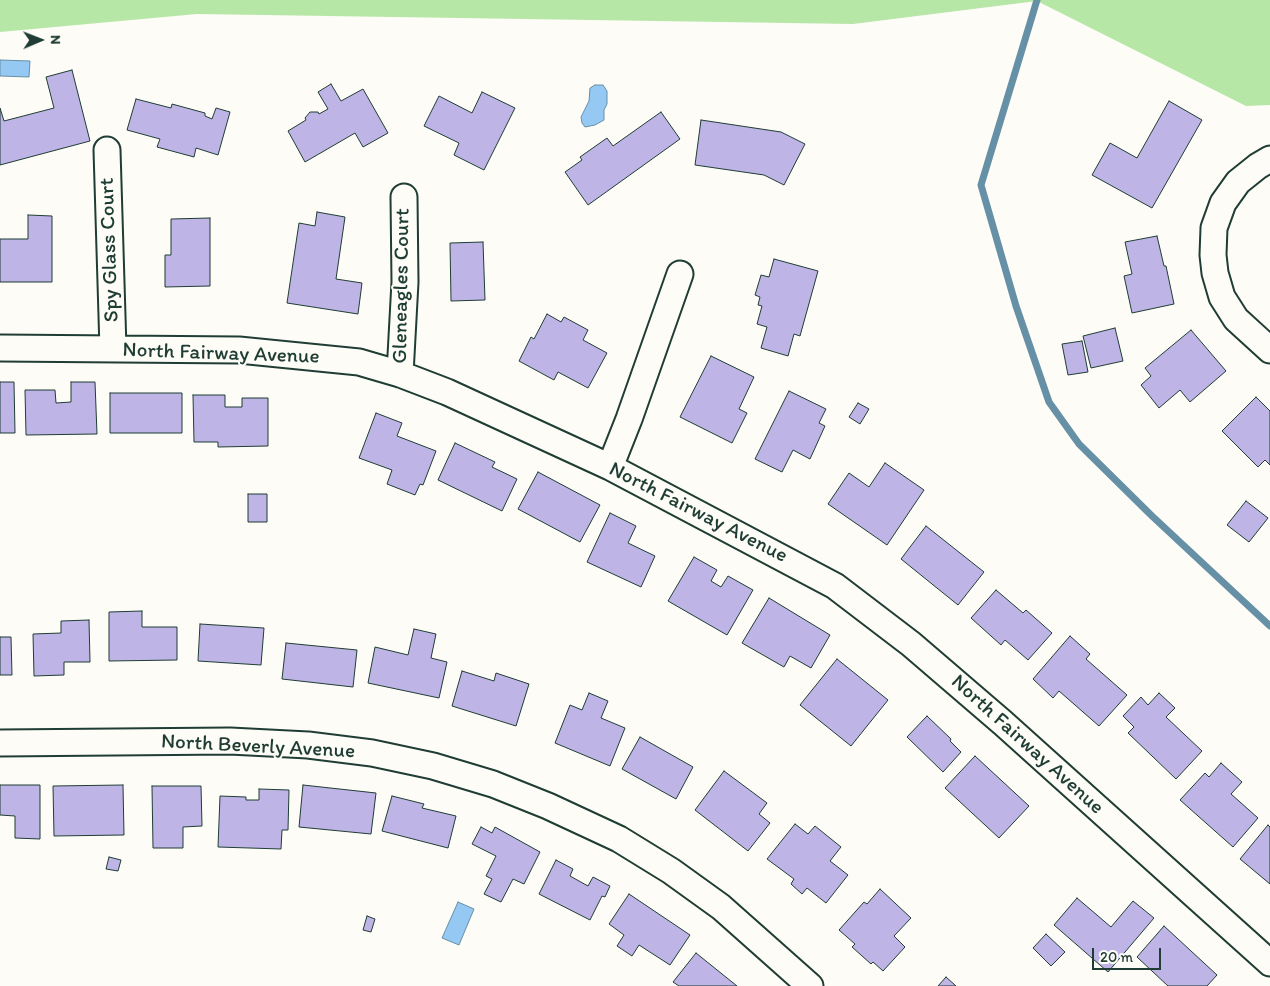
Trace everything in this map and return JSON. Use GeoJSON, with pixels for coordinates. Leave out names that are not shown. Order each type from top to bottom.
{"type":"FeatureCollection","features":[{"type":"Feature","properties":{"kind":"street","name":"Spy Glass Court"},"geometry":{"type":"LineString","coordinates":[[107,150],[113,349]]}},
{"type":"Feature","properties":{"kind":"street"},"geometry":{"type":"LineString","coordinates":[[1270,159],[1238,182],[1223,203],[1214,228],[1212,255],[1222,297],[1236,319],[1270,350]]}},
{"type":"Feature","properties":{"kind":"street","name":"Gleneagles Court"},"geometry":{"type":"LineString","coordinates":[[400,374],[405,282],[404,197]]}},
{"type":"Feature","properties":{"kind":"street"},"geometry":{"type":"LineString","coordinates":[[610,467],[680,274]]}},
{"type":"Feature","properties":{"kind":"street","name":"North Fairway Avenue"},"geometry":{"type":"LineString","coordinates":[[0,348],[239,350],[350,361],[400,374],[447,392],[610,467],[835,586],[947,674],[1270,963]]}},
{"type":"Feature","properties":{"kind":"street","name":"North Beverly Avenue"},"geometry":{"type":"LineString","coordinates":[[0,742],[230,741],[308,745],[372,753],[432,766],[492,784],[548,806],[618,839],[671,871],[727,912],[810,986]]}},
{"type":"Feature","properties":{"kind":"green space"},"geometry":{"type":"Polygon","coordinates":[[[0,0],[1270,0],[1270,105],[1246,106],[1037,1],[853,24],[197,14],[0,32],[0,0]]]}},
{"type":"Feature","properties":{"kind":"water"},"geometry":{"type":"Polygon","coordinates":[[[0,60],[30,61],[29,77],[0,76],[0,60]]]}},
{"type":"Feature","properties":{"kind":"water"},"geometry":{"type":"Polygon","coordinates":[[[595,85],[603,85],[607,91],[604,120],[595,125],[585,127],[581,117],[589,101],[590,88],[595,85]]]}},
{"type":"Feature","properties":{"kind":"water"},"geometry":{"type":"Polygon","coordinates":[[[458,902],[474,909],[459,945],[442,938],[458,902]]]}},
{"type":"Feature","properties":{"kind":"building"},"geometry":{"type":"Polygon","coordinates":[[[72,70],[90,141],[0,165],[0,108],[4,121],[54,108],[46,77],[72,70]]]}},
{"type":"Feature","properties":{"kind":"building"},"geometry":{"type":"Polygon","coordinates":[[[331,84],[341,101],[363,89],[388,133],[363,147],[355,133],[305,162],[288,131],[306,120],[305,118],[310,112],[318,112],[319,114],[328,109],[318,92],[331,84]]]}},
{"type":"Feature","properties":{"kind":"building"},"geometry":{"type":"Polygon","coordinates":[[[482,92],[515,108],[484,170],[454,155],[459,143],[424,126],[439,96],[472,113],[482,92]]]}},
{"type":"Feature","properties":{"kind":"building"},"geometry":{"type":"Polygon","coordinates":[[[136,99],[171,108],[172,104],[205,113],[205,116],[212,119],[216,108],[230,112],[218,155],[196,148],[194,157],[157,147],[160,139],[127,130],[136,99]]]}},
{"type":"Feature","properties":{"kind":"building"},"geometry":{"type":"Polygon","coordinates":[[[1169,101],[1202,120],[1152,208],[1092,175],[1110,143],[1137,158],[1169,101]]]}},
{"type":"Feature","properties":{"kind":"building"},"geometry":{"type":"Polygon","coordinates":[[[661,112],[680,139],[588,205],[565,172],[582,160],[580,157],[607,138],[613,146],[661,112]]]}},
{"type":"Feature","properties":{"kind":"building"},"geometry":{"type":"Polygon","coordinates":[[[701,120],[781,132],[805,144],[784,185],[764,175],[695,165],[701,120]]]}},
{"type":"Feature","properties":{"kind":"building"},"geometry":{"type":"Polygon","coordinates":[[[317,212],[345,217],[336,279],[362,283],[358,314],[287,303],[299,223],[315,226],[317,212]]]}},
{"type":"Feature","properties":{"kind":"building"},"geometry":{"type":"Polygon","coordinates":[[[28,215],[52,216],[52,282],[0,282],[0,239],[28,239],[28,215]]]}},
{"type":"Feature","properties":{"kind":"building"},"geometry":{"type":"Polygon","coordinates":[[[210,218],[210,286],[165,287],[165,255],[171,255],[171,219],[210,218]]]}},
{"type":"Feature","properties":{"kind":"building"},"geometry":{"type":"Polygon","coordinates":[[[1157,236],[1174,304],[1132,313],[1124,276],[1132,274],[1125,242],[1157,236]]]}},
{"type":"Feature","properties":{"kind":"building"},"geometry":{"type":"Polygon","coordinates":[[[483,242],[485,300],[451,301],[450,243],[483,242]]]}},
{"type":"Feature","properties":{"kind":"building"},"geometry":{"type":"Polygon","coordinates":[[[774,259],[818,271],[800,336],[794,334],[788,356],[761,348],[767,327],[757,324],[762,306],[758,305],[760,297],[755,295],[761,275],[769,277],[774,259]]]}},
{"type":"Feature","properties":{"kind":"building"},"geometry":{"type":"Polygon","coordinates":[[[547,314],[561,322],[564,317],[588,330],[583,340],[607,353],[588,388],[558,372],[554,380],[519,361],[531,337],[534,339],[547,314]]]}},
{"type":"Feature","properties":{"kind":"building"},"geometry":{"type":"Polygon","coordinates":[[[1115,328],[1123,361],[1091,368],[1083,336],[1115,328]]]}},
{"type":"Feature","properties":{"kind":"building"},"geometry":{"type":"Polygon","coordinates":[[[1191,330],[1226,371],[1190,402],[1180,390],[1159,408],[1141,385],[1151,376],[1145,368],[1191,330]]]}},
{"type":"Feature","properties":{"kind":"building"},"geometry":{"type":"Polygon","coordinates":[[[1082,341],[1088,372],[1068,375],[1062,344],[1082,341]]]}},
{"type":"Feature","properties":{"kind":"building"},"geometry":{"type":"Polygon","coordinates":[[[711,356],[754,377],[739,409],[747,413],[732,443],[680,417],[711,356]]]}},
{"type":"Feature","properties":{"kind":"building"},"geometry":{"type":"Polygon","coordinates":[[[0,382],[14,382],[15,433],[0,433],[0,382]]]}},
{"type":"Feature","properties":{"kind":"building"},"geometry":{"type":"Polygon","coordinates":[[[71,382],[95,382],[97,434],[26,435],[25,390],[55,390],[56,403],[71,402],[71,382]]]}},
{"type":"Feature","properties":{"kind":"building"},"geometry":{"type":"Polygon","coordinates":[[[789,391],[826,409],[819,423],[825,426],[810,459],[793,450],[782,472],[755,459],[789,391]]]}},
{"type":"Feature","properties":{"kind":"building"},"geometry":{"type":"Polygon","coordinates":[[[110,393],[182,393],[182,433],[110,433],[110,393]]]}},
{"type":"Feature","properties":{"kind":"building"},"geometry":{"type":"Polygon","coordinates":[[[193,395],[225,395],[225,407],[242,407],[242,398],[268,398],[268,446],[218,447],[218,442],[194,442],[193,395]]]}},
{"type":"Feature","properties":{"kind":"building"},"geometry":{"type":"Polygon","coordinates":[[[1256,397],[1270,411],[1270,465],[1265,460],[1258,467],[1222,431],[1256,397]]]}},
{"type":"Feature","properties":{"kind":"building"},"geometry":{"type":"Polygon","coordinates":[[[858,403],[869,409],[860,424],[849,417],[858,403]]]}},
{"type":"Feature","properties":{"kind":"building"},"geometry":{"type":"Polygon","coordinates":[[[376,413],[402,423],[397,436],[436,451],[423,485],[420,484],[415,495],[387,484],[392,470],[359,458],[376,413]]]}},
{"type":"Feature","properties":{"kind":"building"},"geometry":{"type":"Polygon","coordinates":[[[455,443],[495,462],[492,467],[517,479],[502,511],[438,480],[455,443]]]}},
{"type":"Feature","properties":{"kind":"building"},"geometry":{"type":"Polygon","coordinates":[[[885,463],[924,490],[887,545],[828,504],[849,473],[869,487],[885,463]]]}},
{"type":"Feature","properties":{"kind":"building"},"geometry":{"type":"Polygon","coordinates":[[[538,472],[600,505],[580,542],[518,509],[538,472]]]}},
{"type":"Feature","properties":{"kind":"building"},"geometry":{"type":"Polygon","coordinates":[[[248,494],[267,494],[267,522],[248,522],[248,494]]]}},
{"type":"Feature","properties":{"kind":"building"},"geometry":{"type":"Polygon","coordinates":[[[1246,501],[1268,518],[1249,542],[1227,525],[1246,501]]]}},
{"type":"Feature","properties":{"kind":"building"},"geometry":{"type":"Polygon","coordinates":[[[610,513],[636,526],[628,543],[655,556],[641,587],[587,562],[610,513]]]}},
{"type":"Feature","properties":{"kind":"building"},"geometry":{"type":"Polygon","coordinates":[[[926,526],[984,572],[958,605],[901,559],[926,526]]]}},
{"type":"Feature","properties":{"kind":"building"},"geometry":{"type":"Polygon","coordinates":[[[694,557],[717,570],[711,581],[721,587],[728,576],[753,590],[727,635],[668,601],[694,557]]]}},
{"type":"Feature","properties":{"kind":"building"},"geometry":{"type":"Polygon","coordinates":[[[996,590],[1023,613],[1026,610],[1052,633],[1028,660],[1005,640],[1001,645],[971,618],[996,590]]]}},
{"type":"Feature","properties":{"kind":"building"},"geometry":{"type":"Polygon","coordinates":[[[769,598],[830,635],[811,668],[790,656],[784,667],[742,643],[769,598]]]}},
{"type":"Feature","properties":{"kind":"building"},"geometry":{"type":"Polygon","coordinates":[[[142,611],[142,627],[177,627],[177,660],[109,661],[109,612],[142,611]]]}},
{"type":"Feature","properties":{"kind":"building"},"geometry":{"type":"Polygon","coordinates":[[[89,620],[90,662],[64,662],[64,675],[34,676],[33,634],[61,633],[61,621],[89,620]]]}},
{"type":"Feature","properties":{"kind":"building"},"geometry":{"type":"Polygon","coordinates":[[[200,624],[264,628],[261,665],[198,661],[200,624]]]}},
{"type":"Feature","properties":{"kind":"building"},"geometry":{"type":"Polygon","coordinates":[[[414,629],[436,634],[431,658],[447,662],[439,698],[368,683],[375,647],[408,655],[414,629]]]}},
{"type":"Feature","properties":{"kind":"building"},"geometry":{"type":"Polygon","coordinates":[[[1070,636],[1090,654],[1086,659],[1127,695],[1099,726],[1059,691],[1053,698],[1033,679],[1070,636]]]}},
{"type":"Feature","properties":{"kind":"building"},"geometry":{"type":"Polygon","coordinates":[[[0,637],[11,637],[12,675],[0,675],[0,637]]]}},
{"type":"Feature","properties":{"kind":"building"},"geometry":{"type":"Polygon","coordinates":[[[286,643],[357,650],[353,687],[282,679],[286,643]]]}},
{"type":"Feature","properties":{"kind":"building"},"geometry":{"type":"Polygon","coordinates":[[[837,659],[888,700],[851,746],[800,705],[837,659]]]}},
{"type":"Feature","properties":{"kind":"building"},"geometry":{"type":"Polygon","coordinates":[[[462,671],[494,681],[496,673],[529,684],[516,726],[452,706],[462,671]]]}},
{"type":"Feature","properties":{"kind":"building"},"geometry":{"type":"Polygon","coordinates":[[[589,693],[608,701],[601,718],[625,728],[610,766],[555,743],[570,705],[582,710],[589,693]]]}},
{"type":"Feature","properties":{"kind":"building"},"geometry":{"type":"Polygon","coordinates":[[[1159,693],[1175,708],[1166,717],[1202,751],[1176,779],[1128,733],[1134,727],[1123,716],[1141,697],[1148,705],[1159,693]]]}},
{"type":"Feature","properties":{"kind":"building"},"geometry":{"type":"Polygon","coordinates":[[[927,716],[951,739],[950,741],[961,752],[943,772],[907,737],[927,716]]]}},
{"type":"Feature","properties":{"kind":"building"},"geometry":{"type":"Polygon","coordinates":[[[640,737],[693,767],[676,799],[622,769],[640,737]]]}},
{"type":"Feature","properties":{"kind":"building"},"geometry":{"type":"Polygon","coordinates":[[[975,756],[1029,806],[999,838],[945,788],[975,756]]]}},
{"type":"Feature","properties":{"kind":"building"},"geometry":{"type":"Polygon","coordinates":[[[1221,763],[1242,782],[1231,794],[1258,818],[1233,847],[1180,800],[1205,773],[1209,777],[1221,763]]]}},
{"type":"Feature","properties":{"kind":"building"},"geometry":{"type":"Polygon","coordinates":[[[724,771],[767,803],[759,814],[770,823],[748,851],[695,810],[724,771]]]}},
{"type":"Feature","properties":{"kind":"building"},"geometry":{"type":"Polygon","coordinates":[[[0,785],[40,785],[40,839],[15,838],[15,816],[0,815],[0,785]]]}},
{"type":"Feature","properties":{"kind":"building"},"geometry":{"type":"Polygon","coordinates":[[[123,785],[124,835],[54,836],[53,786],[123,785]]]}},
{"type":"Feature","properties":{"kind":"building"},"geometry":{"type":"Polygon","coordinates":[[[303,785],[376,793],[371,834],[299,827],[303,785]]]}},
{"type":"Feature","properties":{"kind":"building"},"geometry":{"type":"Polygon","coordinates":[[[152,786],[201,786],[202,826],[183,827],[183,848],[153,848],[152,786]]]}},
{"type":"Feature","properties":{"kind":"building"},"geometry":{"type":"Polygon","coordinates":[[[259,789],[289,790],[288,830],[282,830],[281,849],[218,847],[220,796],[246,797],[246,800],[259,800],[259,789]]]}},
{"type":"Feature","properties":{"kind":"building"},"geometry":{"type":"Polygon","coordinates":[[[392,796],[424,804],[422,808],[456,816],[448,848],[382,831],[392,796]]]}},
{"type":"Feature","properties":{"kind":"building"},"geometry":{"type":"Polygon","coordinates":[[[795,824],[808,834],[815,826],[841,847],[830,861],[848,875],[826,903],[807,888],[802,894],[791,884],[794,879],[767,859],[795,824]]]}},
{"type":"Feature","properties":{"kind":"building"},"geometry":{"type":"Polygon","coordinates":[[[1268,825],[1270,827],[1270,884],[1240,859],[1268,825]]]}},
{"type":"Feature","properties":{"kind":"building"},"geometry":{"type":"Polygon","coordinates":[[[481,827],[492,833],[495,827],[540,852],[524,884],[513,879],[501,902],[484,894],[492,879],[486,876],[496,856],[472,844],[481,827]]]}},
{"type":"Feature","properties":{"kind":"building"},"geometry":{"type":"Polygon","coordinates":[[[109,857],[121,860],[118,871],[106,869],[109,857]]]}},
{"type":"Feature","properties":{"kind":"building"},"geometry":{"type":"Polygon","coordinates":[[[556,860],[573,869],[570,876],[588,886],[593,877],[610,886],[605,897],[602,896],[590,920],[539,894],[556,860]]]}},
{"type":"Feature","properties":{"kind":"building"},"geometry":{"type":"Polygon","coordinates":[[[880,889],[911,918],[894,936],[905,947],[883,971],[873,962],[871,964],[852,947],[855,944],[839,930],[864,902],[867,904],[880,889]]]}},
{"type":"Feature","properties":{"kind":"building"},"geometry":{"type":"Polygon","coordinates":[[[629,894],[690,935],[670,965],[639,945],[632,956],[617,946],[624,935],[609,924],[629,894]]]}},
{"type":"Feature","properties":{"kind":"building"},"geometry":{"type":"Polygon","coordinates":[[[1077,898],[1111,927],[1133,901],[1154,918],[1108,972],[1054,925],[1077,898]]]}},
{"type":"Feature","properties":{"kind":"building"},"geometry":{"type":"Polygon","coordinates":[[[367,916],[375,919],[371,932],[363,930],[367,916]]]}},
{"type":"Feature","properties":{"kind":"building"},"geometry":{"type":"Polygon","coordinates":[[[1164,926],[1217,975],[1207,986],[1168,986],[1137,957],[1164,926]]]}},
{"type":"Feature","properties":{"kind":"building"},"geometry":{"type":"Polygon","coordinates":[[[1046,934],[1065,952],[1051,966],[1033,948],[1046,934]]]}},
{"type":"Feature","properties":{"kind":"building"},"geometry":{"type":"Polygon","coordinates":[[[696,953],[737,986],[679,986],[673,982],[696,953]]]}},
{"type":"Feature","properties":{"kind":"building"},"geometry":{"type":"Polygon","coordinates":[[[946,977],[956,986],[938,986],[946,977]]]}},
{"type":"Feature","properties":{"kind":"waterway"},"geometry":{"type":"LineString","coordinates":[[1037,0],[981,185],[1016,306],[1049,402],[1079,444],[1152,516],[1270,626]]}}]}
